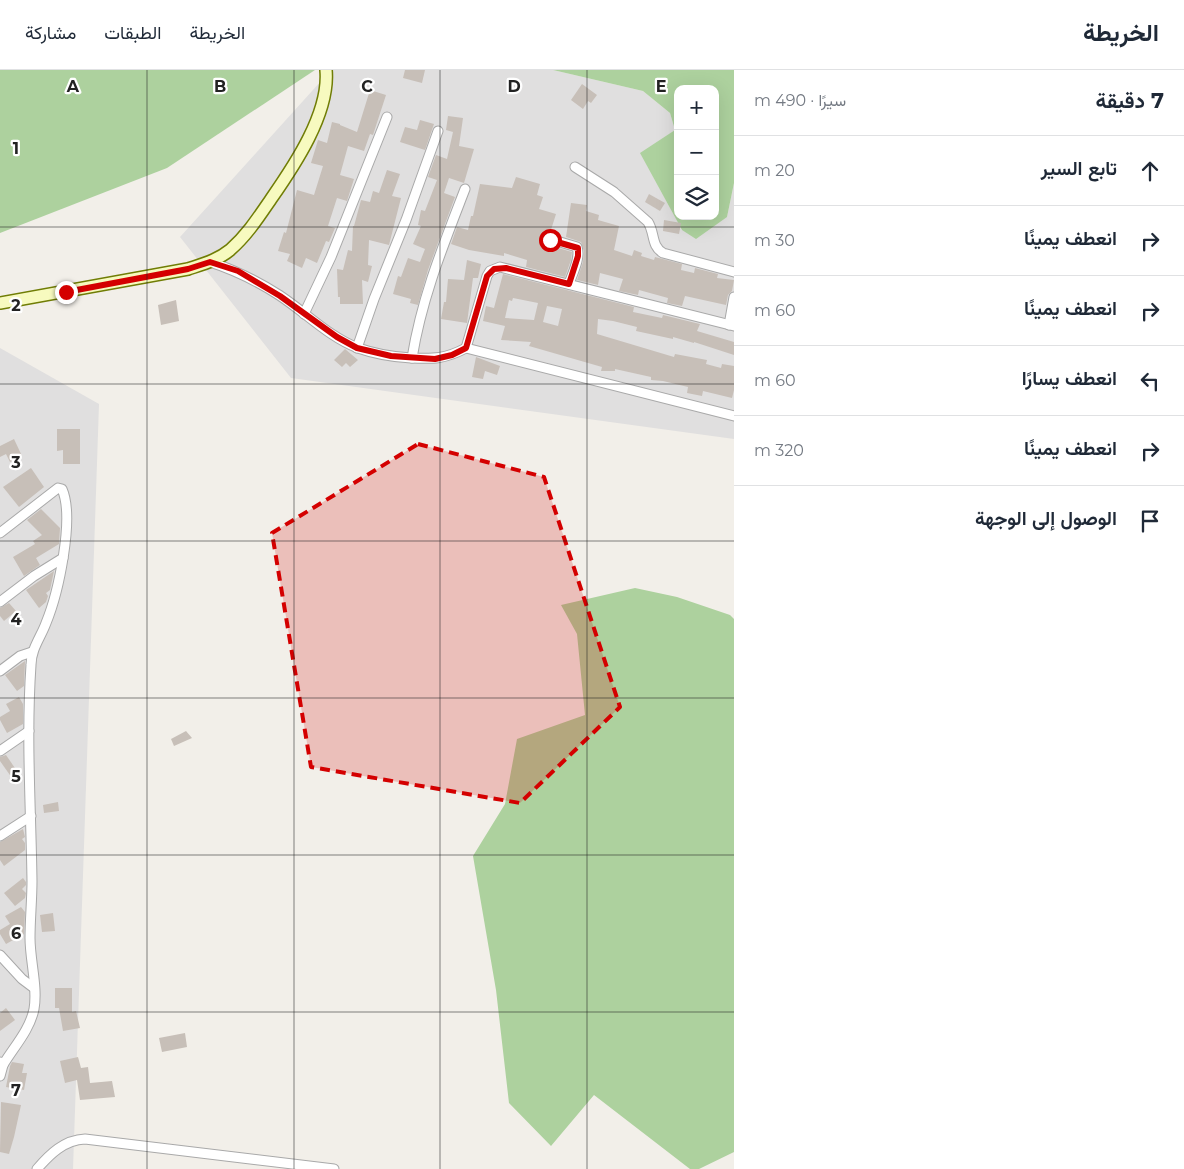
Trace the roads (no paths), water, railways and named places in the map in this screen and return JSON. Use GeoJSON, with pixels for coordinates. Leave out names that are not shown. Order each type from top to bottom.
{"type":"FeatureCollection","features":[{"type":"Feature","properties":{"kind":"main road"},"geometry":{"type":"LineString","coordinates":[[0,304],[188,269],[210,262],[229,251],[249,232],[294,167],[315,125],[322,100],[326,70]]}},
{"type":"Feature","properties":{"kind":"street"},"geometry":{"type":"LineString","coordinates":[[304,314],[331,257],[387,117]]}},
{"type":"Feature","properties":{"kind":"street"},"geometry":{"type":"LineString","coordinates":[[357,348],[438,131]]}},
{"type":"Feature","properties":{"kind":"street"},"geometry":{"type":"LineString","coordinates":[[575,167],[614,192],[648,222],[651,227],[654,246],[657,250],[734,272]]}},
{"type":"Feature","properties":{"kind":"street"},"geometry":{"type":"LineString","coordinates":[[412,358],[428,287],[465,189]]}},
{"type":"Feature","properties":{"kind":"street"},"geometry":{"type":"LineString","coordinates":[[550,240],[578,248],[578,256],[569,284]]}},
{"type":"Feature","properties":{"kind":"street"},"geometry":{"type":"LineString","coordinates":[[210,262],[238,271],[280,296],[337,337],[357,348],[391,356],[435,359],[452,355],[466,348],[734,416]]}},
{"type":"Feature","properties":{"kind":"street"},"geometry":{"type":"LineString","coordinates":[[466,348],[487,276],[494,269],[506,268],[732,326],[734,297]]}},
{"type":"Feature","properties":{"kind":"street"},"geometry":{"type":"LineString","coordinates":[[0,533],[61,488],[65,506],[66,526],[63,558],[55,597],[47,622],[32,652],[30,731],[32,883],[30,949],[34,1008],[31,1020],[1,1064],[0,1076]]}},
{"type":"Feature","properties":{"kind":"street"},"geometry":{"type":"LineString","coordinates":[[0,602],[29,579],[63,558]]}},
{"type":"Feature","properties":{"kind":"street"},"geometry":{"type":"LineString","coordinates":[[0,671],[20,656],[32,652]]}},
{"type":"Feature","properties":{"kind":"street"},"geometry":{"type":"LineString","coordinates":[[0,751],[30,731]]}},
{"type":"Feature","properties":{"kind":"street"},"geometry":{"type":"LineString","coordinates":[[0,836],[31,816]]}},
{"type":"Feature","properties":{"kind":"street"},"geometry":{"type":"LineString","coordinates":[[0,955],[22,979],[34,988]]}},
{"type":"Feature","properties":{"kind":"street"},"geometry":{"type":"LineString","coordinates":[[37,1169],[68,1142],[85,1139],[334,1169]]}}]}
